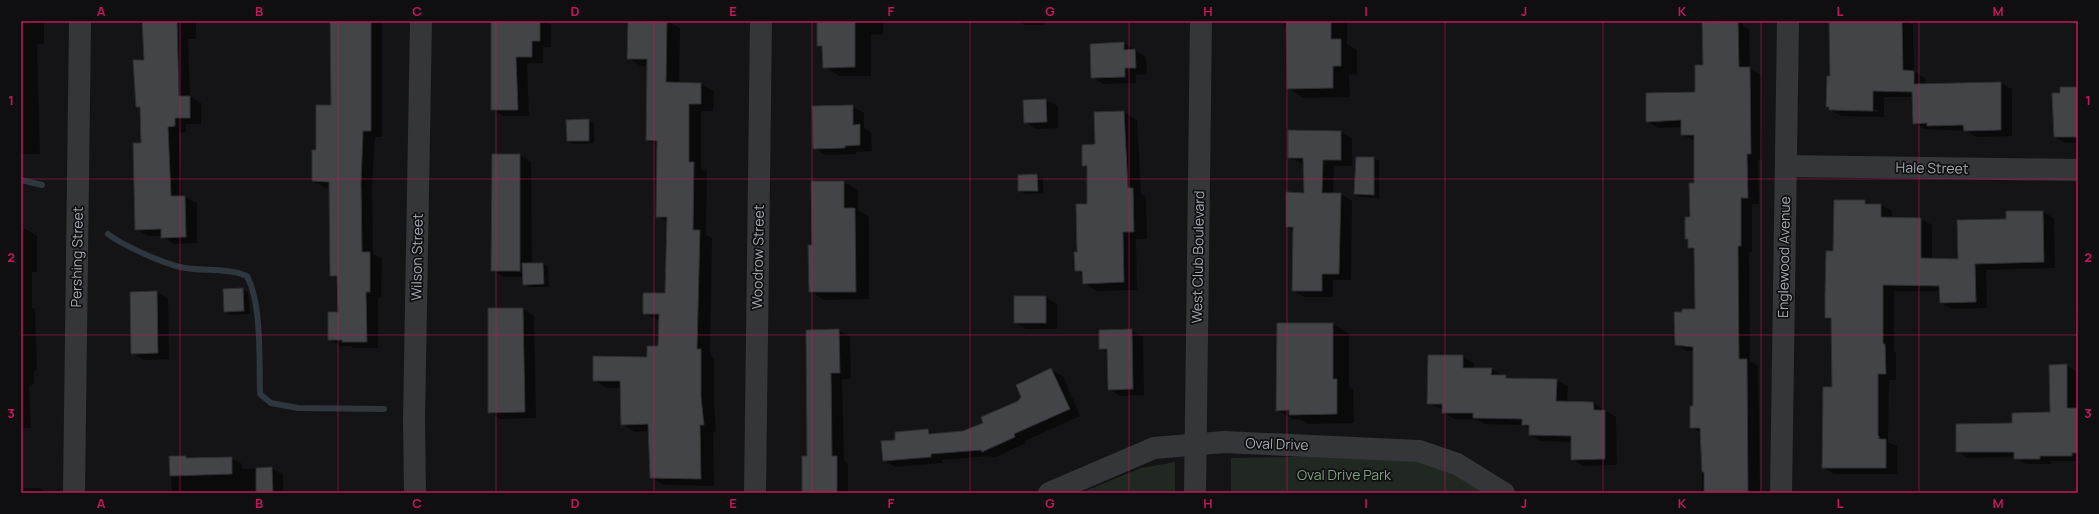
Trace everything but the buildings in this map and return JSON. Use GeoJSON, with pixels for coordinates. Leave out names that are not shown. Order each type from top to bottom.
{"type":"FeatureCollection","features":[{"type":"Feature","properties":{"kind":"street","name":"Pershing Street"},"geometry":{"type":"LineString","coordinates":[[74,493],[80,21]]}},
{"type":"Feature","properties":{"kind":"street","name":"Wilson Street"},"geometry":{"type":"LineString","coordinates":[[415,493],[414,420],[421,21]]}},
{"type":"Feature","properties":{"kind":"street","name":"Woodrow Street"},"geometry":{"type":"LineString","coordinates":[[755,493],[761,21]]}},
{"type":"Feature","properties":{"kind":"street","name":"West Club Boulevard"},"geometry":{"type":"LineString","coordinates":[[1195,493],[1201,21]]}},
{"type":"Feature","properties":{"kind":"street","name":"Englewood Avenue"},"geometry":{"type":"LineString","coordinates":[[1781,493],[1788,21]]}},
{"type":"Feature","properties":{"kind":"street","name":"Hale Street"},"geometry":{"type":"LineString","coordinates":[[1786,166],[2078,170]]}},
{"type":"Feature","properties":{"kind":"street","name":"Oval Drive"},"geometry":{"type":"LineString","coordinates":[[1049,493],[1154,448],[1234,442],[1419,451],[1457,464],[1504,493]]}},
{"type":"Feature","properties":{"kind":"green space","name":"Oval Drive Park"},"geometry":{"type":"Polygon","coordinates":[[[1342,456],[1431,458],[1487,493],[1231,493],[1231,458],[1342,456]]]}},
{"type":"Feature","properties":{"kind":"green space"},"geometry":{"type":"Polygon","coordinates":[[[1175,462],[1175,493],[1080,493],[1141,468],[1175,462]]]}},
{"type":"Feature","properties":{"kind":"waterway"},"geometry":{"type":"LineString","coordinates":[[21,180],[42,185]]}},
{"type":"Feature","properties":{"kind":"waterway"},"geometry":{"type":"LineString","coordinates":[[108,234],[132,248],[172,265],[239,273],[247,276],[252,288],[255,302],[259,333],[260,394],[271,403],[298,408],[384,409]]}}]}
